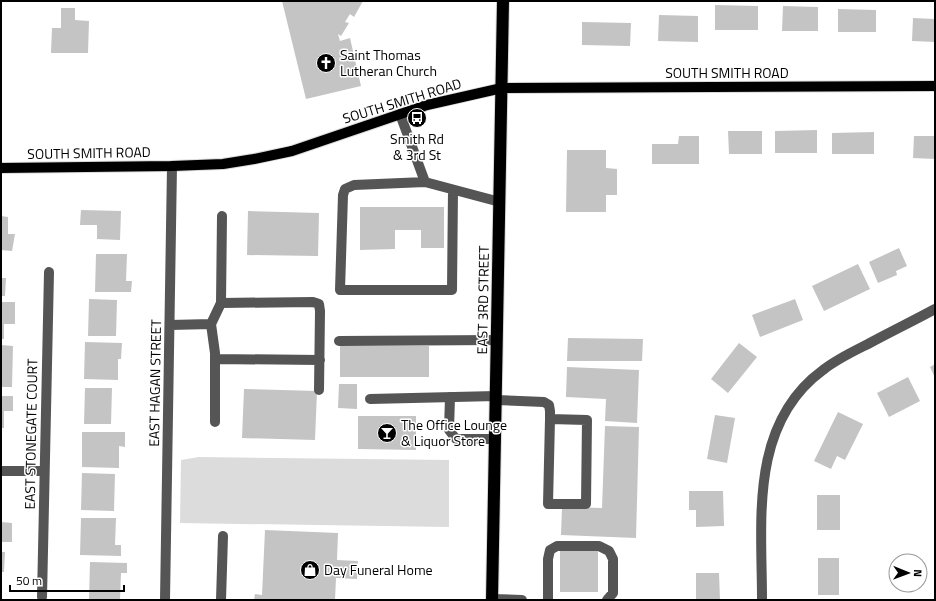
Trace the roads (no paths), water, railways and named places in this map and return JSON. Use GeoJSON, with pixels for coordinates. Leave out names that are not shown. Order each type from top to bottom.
{"type":"FeatureCollection","features":[{"type":"Feature","properties":{"kind":"highway","name":"EAST 3RD STREET"},"geometry":{"type":"LineString","coordinates":[[492,600],[503,1]]}},
{"type":"Feature","properties":{"kind":"main road","name":"SOUTH SMITH ROAD"},"geometry":{"type":"LineString","coordinates":[[1,168],[223,164],[292,151],[427,105],[502,88],[935,86]]}},
{"type":"Feature","properties":{"kind":"street"},"geometry":{"type":"LineString","coordinates":[[400,114],[425,182]]}},
{"type":"Feature","properties":{"kind":"street","name":"EAST HAGAN STREET"},"geometry":{"type":"LineString","coordinates":[[165,600],[172,166]]}},
{"type":"Feature","properties":{"kind":"street"},"geometry":{"type":"LineString","coordinates":[[453,190],[452,290],[340,290],[343,195],[345,189],[354,185],[425,182],[500,202]]}},
{"type":"Feature","properties":{"kind":"street"},"geometry":{"type":"LineString","coordinates":[[215,422],[215,358],[211,324],[221,303],[222,216]]}},
{"type":"Feature","properties":{"kind":"street","name":"EAST STONEGATE COURT"},"geometry":{"type":"LineString","coordinates":[[42,597],[49,272]]}},
{"type":"Feature","properties":{"kind":"street"},"geometry":{"type":"LineString","coordinates":[[221,303],[312,302],[319,304],[319,390]]}},
{"type":"Feature","properties":{"kind":"street"},"geometry":{"type":"LineString","coordinates":[[762,600],[762,493],[764,473],[768,454],[785,410],[796,394],[822,370],[935,309]]}},
{"type":"Feature","properties":{"kind":"street"},"geometry":{"type":"LineString","coordinates":[[170,325],[211,324]]}},
{"type":"Feature","properties":{"kind":"street"},"geometry":{"type":"LineString","coordinates":[[339,341],[497,340]]}},
{"type":"Feature","properties":{"kind":"street"},"geometry":{"type":"LineString","coordinates":[[215,358],[320,360]]}},
{"type":"Feature","properties":{"kind":"street"},"geometry":{"type":"LineString","coordinates":[[450,397],[449,430],[456,439],[495,439]]}},
{"type":"Feature","properties":{"kind":"street"},"geometry":{"type":"LineString","coordinates":[[370,399],[450,397],[496,398],[544,402],[549,405],[550,419],[548,504],[586,504],[587,420],[550,419]]}},
{"type":"Feature","properties":{"kind":"street"},"geometry":{"type":"LineString","coordinates":[[1,471],[44,471]]}},
{"type":"Feature","properties":{"kind":"street"},"geometry":{"type":"LineString","coordinates":[[221,600],[223,536]]}},
{"type":"Feature","properties":{"kind":"street"},"geometry":{"type":"LineString","coordinates":[[548,600],[548,559],[550,550],[557,546],[600,546],[608,551],[614,559],[613,593],[607,600]]}},
{"type":"Feature","properties":{"kind":"street"},"geometry":{"type":"LineString","coordinates":[[492,600],[522,600]]}},
{"type":"Feature","properties":{"kind":"place","name":"Saint Thomas Lutheran Church"},"geometry":{"type":"Point","coordinates":[326,63]}},
{"type":"Feature","properties":{"kind":"place","name":"Smith Rd & 3rd St"},"geometry":{"type":"Point","coordinates":[417,118]}},
{"type":"Feature","properties":{"kind":"place","name":"The Office Lounge & Liquor Store"},"geometry":{"type":"Point","coordinates":[387,433]}},
{"type":"Feature","properties":{"kind":"place","name":"Day Funeral Home"},"geometry":{"type":"Point","coordinates":[310,570]}}]}
